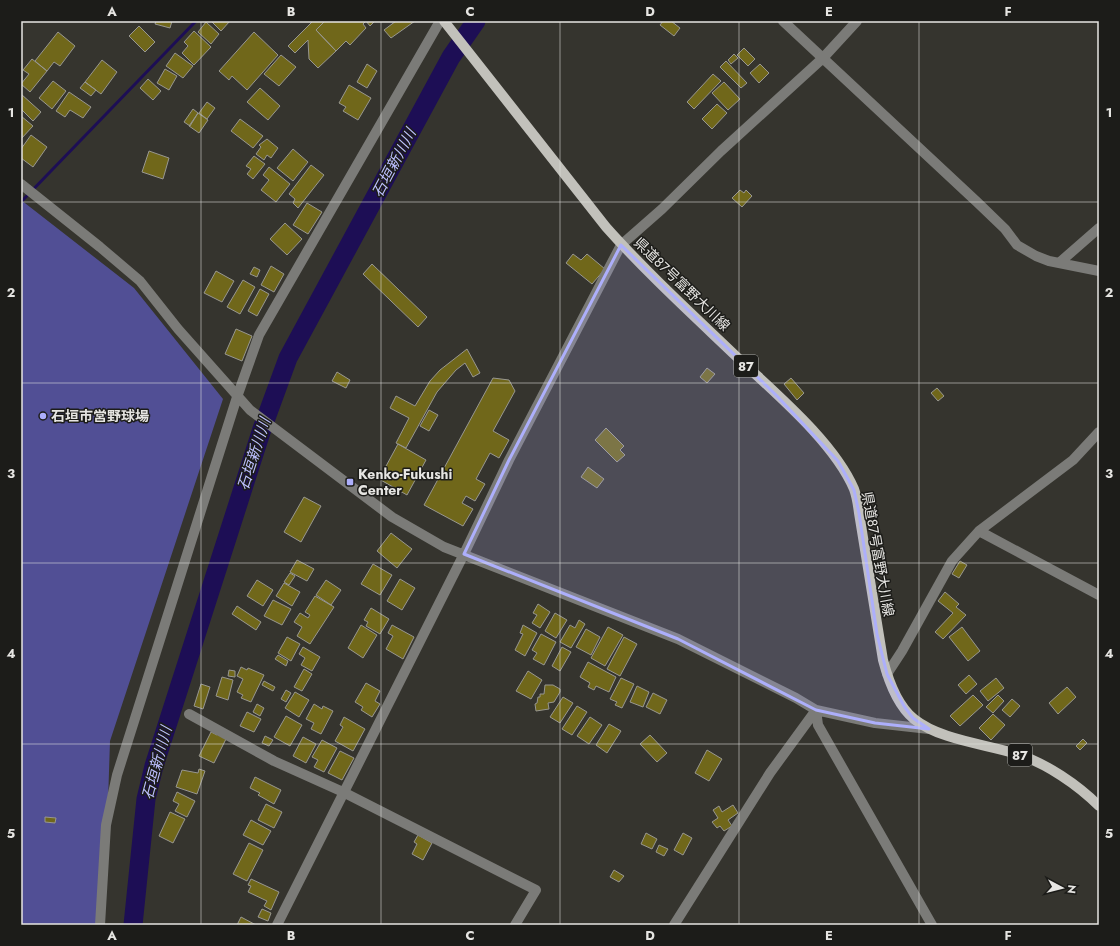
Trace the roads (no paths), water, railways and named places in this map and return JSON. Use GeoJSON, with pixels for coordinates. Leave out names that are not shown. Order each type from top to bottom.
{"type":"FeatureCollection","features":[{"type":"Feature","properties":{"kind":"main road","name":"県道87号富野大川線"},"geometry":{"type":"LineString","coordinates":[[444,21],[621,245],[824,443],[847,475],[854,490],[860,513],[878,634],[887,674],[908,712],[913,718],[929,729],[1019,754],[1070,781],[1099,806]]}},
{"type":"Feature","properties":{"kind":"street"},"geometry":{"type":"LineString","coordinates":[[100,925],[106,825],[117,775],[237,397],[259,335],[440,21]]}},
{"type":"Feature","properties":{"kind":"street"},"geometry":{"type":"LineString","coordinates":[[783,21],[988,213],[1017,245],[1036,256],[1059,263],[1099,271]]}},
{"type":"Feature","properties":{"kind":"street"},"geometry":{"type":"LineString","coordinates":[[276,925],[464,554],[508,460],[621,245],[662,209],[721,151],[823,58],[857,21]]}},
{"type":"Feature","properties":{"kind":"street"},"geometry":{"type":"LineString","coordinates":[[21,184],[100,246],[140,281],[237,397],[250,410],[392,517],[444,546],[678,639],[796,698],[816,710],[875,723],[929,729]]}},
{"type":"Feature","properties":{"kind":"street"},"geometry":{"type":"LineString","coordinates":[[1059,263],[1099,228]]}},
{"type":"Feature","properties":{"kind":"street"},"geometry":{"type":"LineString","coordinates":[[887,674],[902,651],[952,561],[979,531],[1073,460],[1099,432]]}},
{"type":"Feature","properties":{"kind":"street"},"geometry":{"type":"LineString","coordinates":[[979,531],[1099,595]]}},
{"type":"Feature","properties":{"kind":"street"},"geometry":{"type":"LineString","coordinates":[[674,925],[770,773],[816,710]]}},
{"type":"Feature","properties":{"kind":"street"},"geometry":{"type":"LineString","coordinates":[[816,710],[818,726],[932,925]]}},
{"type":"Feature","properties":{"kind":"street"},"geometry":{"type":"LineString","coordinates":[[188,714],[274,761],[343,792],[536,890],[515,925]]}},
{"type":"Feature","properties":{"kind":"waterway"},"geometry":{"type":"LineString","coordinates":[[21,202],[196,21]]}},
{"type":"Feature","properties":{"kind":"waterway","name":"石垣新川川"},"geometry":{"type":"LineString","coordinates":[[133,925],[146,799],[154,766],[262,429],[288,358],[451,57],[476,21]]}},
{"type":"Feature","properties":{"kind":"place","name":"石垣市営野球場"},"geometry":{"type":"Point","coordinates":[43,416]}},
{"type":"Feature","properties":{"kind":"place","name":"Kenko-Fukushi Center"},"geometry":{"type":"Point","coordinates":[350,482]}}]}
